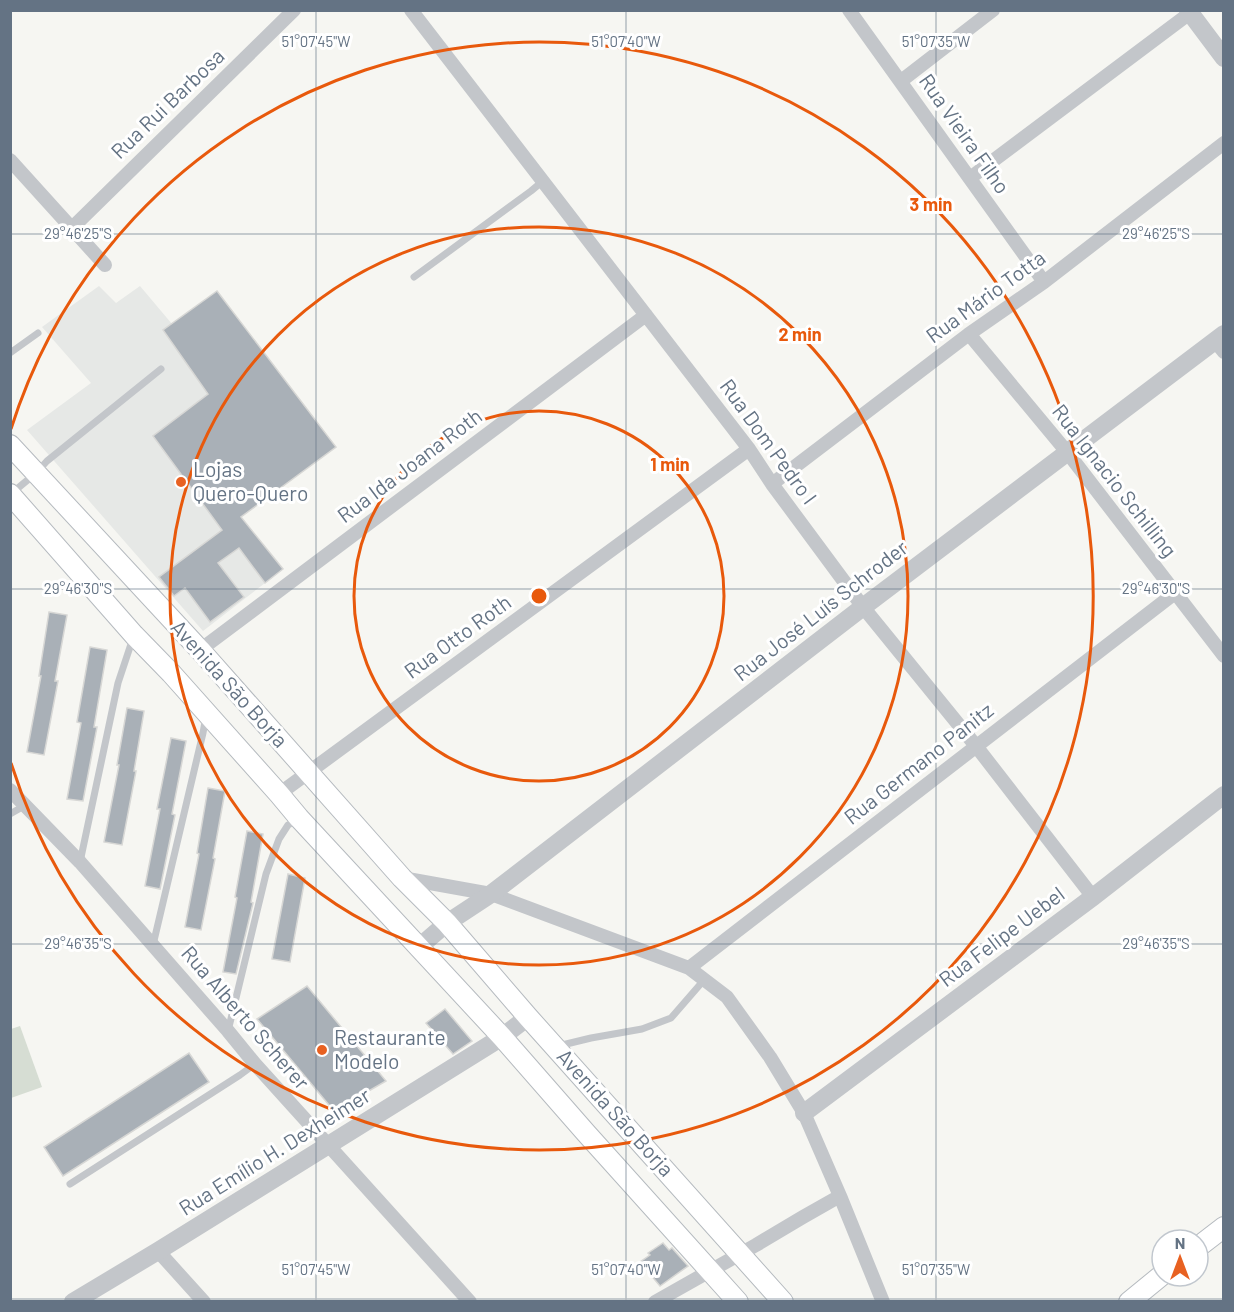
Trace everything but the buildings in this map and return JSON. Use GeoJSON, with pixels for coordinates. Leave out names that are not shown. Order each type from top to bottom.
{"type":"FeatureCollection","features":[{"type":"Feature","properties":{"kind":"main road","name":"Avenida São Borja"},"geometry":{"type":"LineString","coordinates":[[10,445],[200,650],[402,878],[447,923],[783,1302]]}},
{"type":"Feature","properties":{"kind":"main road","name":"Avenida São Borja"},"geometry":{"type":"LineString","coordinates":[[10,494],[134,635],[279,794],[298,819],[502,1037],[738,1302]]}},
{"type":"Feature","properties":{"kind":"main road"},"geometry":{"type":"LineString","coordinates":[[1210,1238],[1224,1227]]}},
{"type":"Feature","properties":{"kind":"main road"},"geometry":{"type":"LineString","coordinates":[[1129,1302],[1150,1285]]}},
{"type":"Feature","properties":{"kind":"street","name":"Rua Rui Barbosa"},"geometry":{"type":"LineString","coordinates":[[72,228],[294,10]]}},
{"type":"Feature","properties":{"kind":"street","name":"Rua Dom Pedro I"},"geometry":{"type":"LineString","coordinates":[[411,10],[749,449],[772,484],[863,606],[976,746],[1093,897]]}},
{"type":"Feature","properties":{"kind":"street","name":"Rua Vieira Filho"},"geometry":{"type":"LineString","coordinates":[[849,10],[1044,282]]}},
{"type":"Feature","properties":{"kind":"street"},"geometry":{"type":"LineString","coordinates":[[901,81],[993,10]]}},
{"type":"Feature","properties":{"kind":"street"},"geometry":{"type":"LineString","coordinates":[[970,178],[1191,12],[1224,58]]}},
{"type":"Feature","properties":{"kind":"street","name":"Rua Mário Totta"},"geometry":{"type":"LineString","coordinates":[[772,484],[969,334],[1044,282],[1224,143]]}},
{"type":"Feature","properties":{"kind":"street"},"geometry":{"type":"LineString","coordinates":[[10,159],[105,265]]}},
{"type":"Feature","properties":{"kind":"street","name":"Rua Ida Joana Roth"},"geometry":{"type":"LineString","coordinates":[[200,650],[646,315]]}},
{"type":"Feature","properties":{"kind":"street","name":"Rua Ignacio Schilling"},"geometry":{"type":"LineString","coordinates":[[969,334],[1067,452],[1224,656]]}},
{"type":"Feature","properties":{"kind":"street","name":"Rua José Luís Schroder"},"geometry":{"type":"LineString","coordinates":[[447,923],[491,894],[863,606],[1067,452],[1221,342]]}},
{"type":"Feature","properties":{"kind":"street","name":"Rua Otto Roth"},"geometry":{"type":"LineString","coordinates":[[279,794],[749,449]]}},
{"type":"Feature","properties":{"kind":"street","name":"Rua Germano Panitz"},"geometry":{"type":"LineString","coordinates":[[689,968],[1175,594]]}},
{"type":"Feature","properties":{"kind":"street","name":"Rua Alberto Scherer"},"geometry":{"type":"LineString","coordinates":[[10,790],[80,862],[255,1064],[470,1302]]}},
{"type":"Feature","properties":{"kind":"street","name":"Rua Felipe Uebel"},"geometry":{"type":"LineString","coordinates":[[804,1113],[1093,897],[1224,795]]}},
{"type":"Feature","properties":{"kind":"street"},"geometry":{"type":"LineString","coordinates":[[402,878],[491,894],[689,968],[727,997],[770,1057],[804,1113],[882,1302]]}},
{"type":"Feature","properties":{"kind":"street"},"geometry":{"type":"LineString","coordinates":[[418,948],[447,923]]}},
{"type":"Feature","properties":{"kind":"street","name":"Rua Emílio H. Dexheimer"},"geometry":{"type":"LineString","coordinates":[[73,1302],[502,1037],[528,1017]]}},
{"type":"Feature","properties":{"kind":"street"},"geometry":{"type":"LineString","coordinates":[[655,1302],[840,1196]]}},
{"type":"Feature","properties":{"kind":"street"},"geometry":{"type":"LineString","coordinates":[[158,1251],[204,1302]]}},
{"type":"Feature","properties":{"kind":"lane"},"geometry":{"type":"LineString","coordinates":[[414,277],[543,181]]}},
{"type":"Feature","properties":{"kind":"lane"},"geometry":{"type":"LineString","coordinates":[[10,353],[38,333]]}},
{"type":"Feature","properties":{"kind":"lane"},"geometry":{"type":"LineString","coordinates":[[10,494],[47,460],[161,369]]}},
{"type":"Feature","properties":{"kind":"lane"},"geometry":{"type":"LineString","coordinates":[[80,862],[118,683],[134,635]]}},
{"type":"Feature","properties":{"kind":"lane"},"geometry":{"type":"LineString","coordinates":[[153,945],[206,714]]}},
{"type":"Feature","properties":{"kind":"lane"},"geometry":{"type":"LineString","coordinates":[[10,814],[24,806]]}},
{"type":"Feature","properties":{"kind":"lane"},"geometry":{"type":"LineString","coordinates":[[228,1031],[266,874],[279,839],[288,825],[298,819]]}},
{"type":"Feature","properties":{"kind":"lane"},"geometry":{"type":"LineString","coordinates":[[555,1047],[642,1029],[671,1018],[704,980]]}},
{"type":"Feature","properties":{"kind":"lane"},"geometry":{"type":"LineString","coordinates":[[70,1184],[255,1064]]}},
{"type":"Feature","properties":{"kind":"shaded area","name":"Lojas Quero-Quero"},"geometry":{"type":"Polygon","coordinates":[[[99,286],[116,303],[140,286],[172,324],[217,291],[336,447],[241,517],[283,569],[203,631],[27,430],[91,383],[42,327],[99,286]]]}},
{"type":"Feature","properties":{"kind":"shaded area"},"geometry":{"type":"Polygon","coordinates":[[[20,1026],[42,1087],[11,1098],[11,1029],[20,1026]]]}},
{"type":"Feature","properties":{"kind":"place","name":"Lojas Quero-Quero"},"geometry":{"type":"Point","coordinates":[181,482]}},
{"type":"Feature","properties":{"kind":"place","name":"Restaurante Modelo"},"geometry":{"type":"Point","coordinates":[322,1050]}}]}
